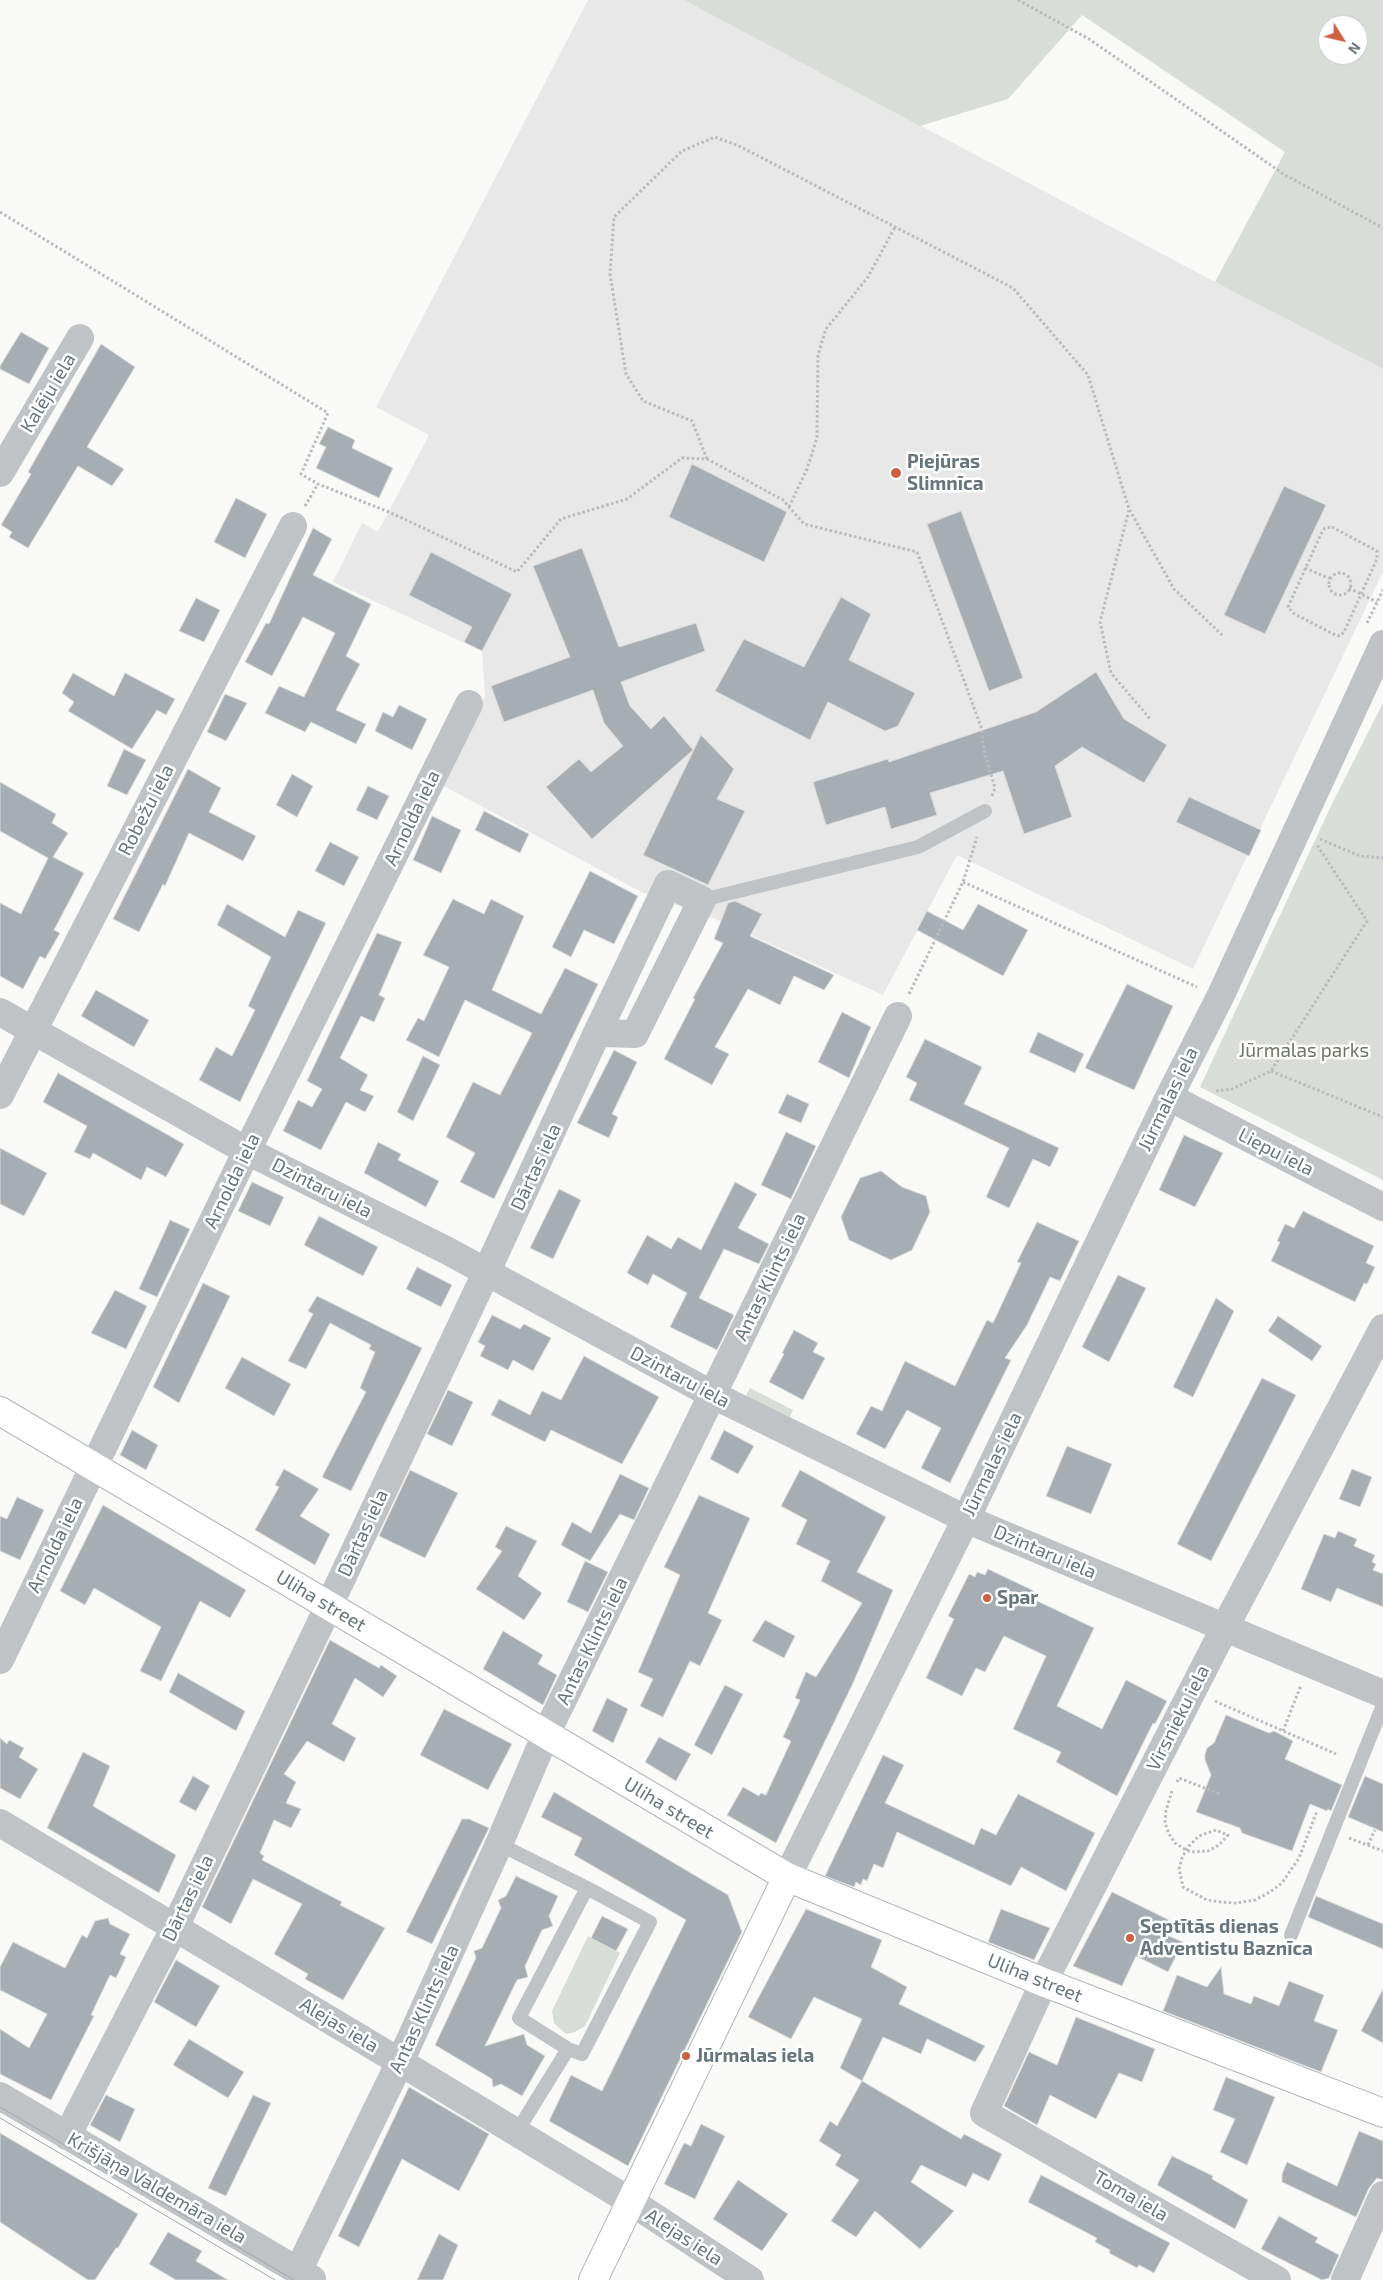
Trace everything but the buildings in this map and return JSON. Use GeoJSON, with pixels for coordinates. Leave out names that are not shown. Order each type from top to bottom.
{"type":"FeatureCollection","features":[{"type":"Feature","properties":{"kind":"main road","name":"Uliha street"},"geometry":{"type":"LineString","coordinates":[[0,1411],[787,1877],[1043,1982],[1383,2113]]}},
{"type":"Feature","properties":{"kind":"main road","name":"Jūrmalas iela"},"geometry":{"type":"LineString","coordinates":[[593,2280],[787,1877]]}},
{"type":"Feature","properties":{"kind":"street","name":"Kalēju iela"},"geometry":{"type":"LineString","coordinates":[[0,473],[80,338]]}},
{"type":"Feature","properties":{"kind":"street","name":"Robežu iela"},"geometry":{"type":"LineString","coordinates":[[0,1095],[293,526]]}},
{"type":"Feature","properties":{"kind":"street","name":"Jūrmalas iela"},"geometry":{"type":"LineString","coordinates":[[787,1877],[966,1519],[1169,1097],[1220,997],[1383,644]]}},
{"type":"Feature","properties":{"kind":"street","name":"Arnolda iela"},"geometry":{"type":"LineString","coordinates":[[0,1660],[247,1151],[469,704]]}},
{"type":"Feature","properties":{"kind":"street","name":"Dārtas iela"},"geometry":{"type":"LineString","coordinates":[[67,2136],[175,1927],[486,1273],[668,884],[702,900]]}},
{"type":"Feature","properties":{"kind":"street"},"geometry":{"type":"LineString","coordinates":[[597,1034],[636,1034],[702,900]]}},
{"type":"Feature","properties":{"kind":"street","name":"Dzintaru iela"},"geometry":{"type":"LineString","coordinates":[[0,1012],[247,1151],[446,1250],[712,1395],[966,1519],[1383,1694]]}},
{"type":"Feature","properties":{"kind":"street","name":"Antas Klints iela"},"geometry":{"type":"LineString","coordinates":[[306,2275],[499,1844],[546,1734],[898,1016]]}},
{"type":"Feature","properties":{"kind":"street","name":"Liepu iela"},"geometry":{"type":"LineString","coordinates":[[1169,1097],[1383,1207]]}},
{"type":"Feature","properties":{"kind":"street","name":"Virsnieku iela"},"geometry":{"type":"LineString","coordinates":[[984,2113],[1043,1982],[1224,1628],[1383,1328]]}},
{"type":"Feature","properties":{"kind":"street","name":"Alejas iela"},"geometry":{"type":"LineString","coordinates":[[0,1823],[630,2201],[750,2280]]}},
{"type":"Feature","properties":{"kind":"street","name":"Krišjāņa Valdemāra iela"},"geometry":{"type":"LineString","coordinates":[[0,2096],[306,2275]]}},
{"type":"Feature","properties":{"kind":"street","name":"Toma iela"},"geometry":{"type":"LineString","coordinates":[[984,2113],[1277,2280]]}},
{"type":"Feature","properties":{"kind":"street"},"geometry":{"type":"LineString","coordinates":[[1345,2280],[1383,2195]]}},
{"type":"Feature","properties":{"kind":"lane"},"geometry":{"type":"LineString","coordinates":[[702,900],[918,847],[985,811]]}},
{"type":"Feature","properties":{"kind":"lane"},"geometry":{"type":"LineString","coordinates":[[1291,1935],[1383,1705]]}},
{"type":"Feature","properties":{"kind":"lane"},"geometry":{"type":"LineString","coordinates":[[499,1844],[587,1888],[650,1922],[582,2054],[568,2049],[519,2018],[587,1888]]}},
{"type":"Feature","properties":{"kind":"lane"},"geometry":{"type":"LineString","coordinates":[[516,2134],[568,2049]]}},
{"type":"Feature","properties":{"kind":"path"},"geometry":{"type":"LineString","coordinates":[[1018,0],[1089,39],[1285,174],[1383,228]]}},
{"type":"Feature","properties":{"kind":"path"},"geometry":{"type":"LineString","coordinates":[[707,459],[692,421],[644,401],[626,374],[610,274],[614,217],[682,151],[715,137],[739,146],[1013,288],[1088,375],[1129,509],[1174,588],[1222,635]]}},
{"type":"Feature","properties":{"kind":"path"},"geometry":{"type":"LineString","coordinates":[[0,212],[328,413],[301,474],[318,484],[389,512],[517,572],[561,519],[627,499],[682,458],[707,459],[783,500],[804,524],[917,552],[981,727],[984,751],[995,788],[985,811],[963,882],[898,1016]]}},
{"type":"Feature","properties":{"kind":"path"},"geometry":{"type":"LineString","coordinates":[[789,507],[817,438],[818,355],[826,329],[868,277],[895,227]]}},
{"type":"Feature","properties":{"kind":"path"},"geometry":{"type":"LineString","coordinates":[[1129,509],[1100,622],[1111,673],[1150,720]]}},
{"type":"Feature","properties":{"kind":"path"},"geometry":{"type":"LineString","coordinates":[[1332,527],[1377,551],[1378,559],[1362,595],[1344,632],[1340,636],[1334,635],[1293,613],[1288,607],[1325,528],[1332,527]]}},
{"type":"Feature","properties":{"kind":"path"},"geometry":{"type":"LineString","coordinates":[[1305,568],[1330,579]]}},
{"type":"Feature","properties":{"kind":"path"},"geometry":{"type":"LineString","coordinates":[[1334,574],[1345,574],[1351,583],[1349,588],[1346,593],[1335,593],[1329,584],[1330,579],[1334,574]]}},
{"type":"Feature","properties":{"kind":"path"},"geometry":{"type":"LineString","coordinates":[[1349,588],[1377,602]]}},
{"type":"Feature","properties":{"kind":"path"},"geometry":{"type":"LineString","coordinates":[[1312,836],[1360,856],[1383,858]]}},
{"type":"Feature","properties":{"kind":"path"},"geometry":{"type":"LineString","coordinates":[[1208,1092],[1232,1089],[1271,1071],[1367,921],[1316,844]]}},
{"type":"Feature","properties":{"kind":"path"},"geometry":{"type":"LineString","coordinates":[[963,882],[1220,997]]}},
{"type":"Feature","properties":{"kind":"path"},"geometry":{"type":"LineString","coordinates":[[1271,1071],[1383,1117]]}},
{"type":"Feature","properties":{"kind":"path"},"geometry":{"type":"LineString","coordinates":[[1283,1731],[1299,1690]]}},
{"type":"Feature","properties":{"kind":"path"},"geometry":{"type":"LineString","coordinates":[[1211,1709],[1215,1701],[1336,1754]]}},
{"type":"Feature","properties":{"kind":"path"},"geometry":{"type":"LineString","coordinates":[[1183,1769],[1172,1790],[1166,1810],[1165,1822],[1169,1834],[1175,1843],[1186,1850],[1208,1851],[1219,1846],[1228,1835],[1216,1830],[1199,1836],[1186,1850],[1182,1858],[1179,1878],[1183,1886],[1207,1900],[1236,1903],[1255,1900],[1282,1883],[1298,1858],[1317,1811]]}},
{"type":"Feature","properties":{"kind":"path"},"geometry":{"type":"LineString","coordinates":[[1179,1778],[1220,1794]]}},
{"type":"Feature","properties":{"kind":"path"},"geometry":{"type":"LineString","coordinates":[[1368,1845],[1375,1830]]}},
{"type":"Feature","properties":{"kind":"path"},"geometry":{"type":"LineString","coordinates":[[1332,1831],[1383,1851]]}},
{"type":"Feature","properties":{"kind":"shaded area","name":"Piejūras Slimnīca"},"geometry":{"type":"Polygon","coordinates":[[[588,0],[684,0],[1383,369],[1383,572],[1193,969],[957,855],[883,995],[718,920],[641,892],[442,785],[485,696],[482,651],[333,582],[362,523],[378,532],[429,435],[376,407],[588,0]]]}},
{"type":"Feature","properties":{"kind":"green space"},"geometry":{"type":"Polygon","coordinates":[[[684,0],[1383,0],[1383,369],[1215,282],[1285,152],[1082,15],[1008,99],[920,126],[684,0]]]}},
{"type":"Feature","properties":{"kind":"green space","name":"Jūrmalas parks"},"geometry":{"type":"Polygon","coordinates":[[[1383,703],[1383,1180],[1200,1087],[1331,806],[1383,703]]]}},
{"type":"Feature","properties":{"kind":"green space"},"geometry":{"type":"Polygon","coordinates":[[[750,1388],[793,1410],[789,1419],[745,1397],[750,1388]]]}},
{"type":"Feature","properties":{"kind":"green space"},"geometry":{"type":"Polygon","coordinates":[[[588,1936],[620,1953],[585,2026],[575,2032],[566,2034],[554,2023],[552,2011],[588,1936]]]}},
{"type":"Feature","properties":{"kind":"tram line"},"geometry":{"type":"LineString","coordinates":[[0,2107],[294,2280]]}},
{"type":"Feature","properties":{"kind":"tram line"},"geometry":{"type":"LineString","coordinates":[[0,2118],[275,2280]]}},
{"type":"Feature","properties":{"kind":"place","name":"Piejūras Slimnīca"},"geometry":{"type":"Point","coordinates":[896,473]}},
{"type":"Feature","properties":{"kind":"place","name":"Spar"},"geometry":{"type":"Point","coordinates":[987,1598]}},
{"type":"Feature","properties":{"kind":"place","name":"Septītās dienas Adventistu Baznīca"},"geometry":{"type":"Point","coordinates":[1130,1938]}},
{"type":"Feature","properties":{"kind":"place","name":"Jūrmalas iela"},"geometry":{"type":"Point","coordinates":[686,2056]}}]}
